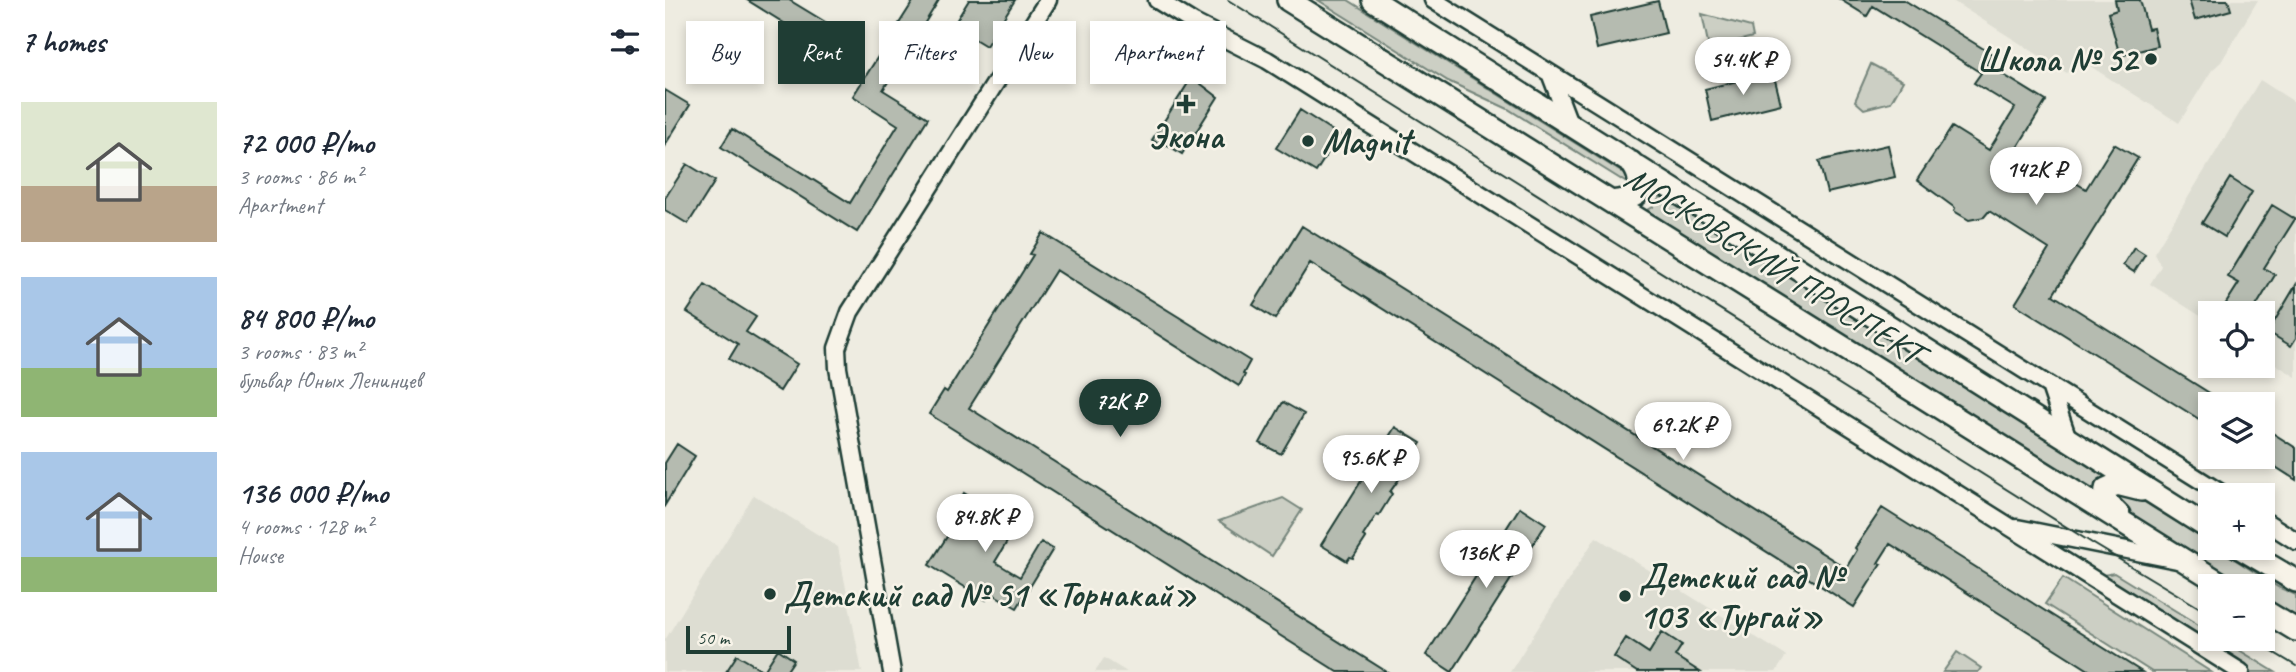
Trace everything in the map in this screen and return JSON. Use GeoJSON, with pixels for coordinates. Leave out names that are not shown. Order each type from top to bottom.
{"type":"FeatureCollection","features":[{"type":"Feature","properties":{"kind":"main road","name":"МОСКОВСКИЙ ПРОСПЕКТ"},"geometry":{"type":"LineString","coordinates":[[1288,0],[2204,574]]}},
{"type":"Feature","properties":{"kind":"main road","name":"МОСКОВСКИЙ ПРОСПЕКТ"},"geometry":{"type":"LineString","coordinates":[[1373,0],[2198,521]]}},
{"type":"Feature","properties":{"kind":"main road"},"geometry":{"type":"LineString","coordinates":[[1611,202],[1626,200],[1637,194],[1640,185],[1638,172],[1631,162]]}},
{"type":"Feature","properties":{"kind":"main road"},"geometry":{"type":"LineString","coordinates":[[2133,530],[2105,501],[2106,489],[2117,484],[2157,495]]}},
{"type":"Feature","properties":{"kind":"main road"},"geometry":{"type":"LineString","coordinates":[[2260,560],[2296,581]]}},
{"type":"Feature","properties":{"kind":"main road"},"geometry":{"type":"LineString","coordinates":[[2275,617],[2296,630]]}},
{"type":"Feature","properties":{"kind":"street"},"geometry":{"type":"LineString","coordinates":[[892,672],[838,368],[837,348],[850,312],[1048,0]]}},
{"type":"Feature","properties":{"kind":"street"},"geometry":{"type":"LineString","coordinates":[[1157,0],[1194,23],[1278,67],[2241,672]]}},
{"type":"Feature","properties":{"kind":"street"},"geometry":{"type":"LineString","coordinates":[[1433,0],[2205,483]]}},
{"type":"Feature","properties":{"kind":"street"},"geometry":{"type":"LineString","coordinates":[[1550,73],[1569,123]]}},
{"type":"Feature","properties":{"kind":"street"},"geometry":{"type":"LineString","coordinates":[[2050,386],[2069,439]]}},
{"type":"Feature","properties":{"kind":"street"},"geometry":{"type":"LineString","coordinates":[[2007,526],[2184,562]]}},
{"type":"Feature","properties":{"kind":"street"},"geometry":{"type":"LineString","coordinates":[[2275,528],[2296,541]]}},
{"type":"Feature","properties":{"kind":"shaded area"},"geometry":{"type":"Polygon","coordinates":[[[1318,0],[1348,0],[1634,180],[1630,185],[1508,109],[1448,81],[1318,0]]]}},
{"type":"Feature","properties":{"kind":"shaded area","name":"Школа № 52"},"geometry":{"type":"Polygon","coordinates":[[[1951,0],[2258,0],[2221,62],[2212,70],[2179,123],[2076,57],[2067,73],[1951,0]]]}},
{"type":"Feature","properties":{"kind":"shaded area"},"geometry":{"type":"Polygon","coordinates":[[[1702,14],[1751,27],[1753,37],[1709,48],[1702,14]]]}},
{"type":"Feature","properties":{"kind":"shaded area"},"geometry":{"type":"Polygon","coordinates":[[[1871,64],[1903,81],[1891,102],[1864,109],[1855,101],[1871,64]]]}},
{"type":"Feature","properties":{"kind":"shaded area"},"geometry":{"type":"Polygon","coordinates":[[[2260,80],[2296,103],[2296,377],[2275,364],[2275,301],[2198,301],[2198,314],[2150,284],[2161,266],[2154,253],[2260,80]]]}},
{"type":"Feature","properties":{"kind":"shaded area"},"geometry":{"type":"Polygon","coordinates":[[[1661,196],[2108,478],[2096,482],[2094,492],[1644,212],[1653,207],[1661,196]]]}},
{"type":"Feature","properties":{"kind":"shaded area"},"geometry":{"type":"Polygon","coordinates":[[[2130,493],[2198,536],[2198,559],[2120,511],[2118,501],[2121,496],[2130,493]]]}},
{"type":"Feature","properties":{"kind":"shaded area","name":"Детский сад № 51 «Торнакай»"},"geometry":{"type":"Polygon","coordinates":[[[754,495],[838,547],[862,672],[665,672],[665,640],[754,495]]]}},
{"type":"Feature","properties":{"kind":"shaded area"},"geometry":{"type":"Polygon","coordinates":[[[1283,498],[1302,510],[1272,556],[1219,521],[1283,498]]]}},
{"type":"Feature","properties":{"kind":"shaded area","name":"Детский сад № 103 «Тургай»"},"geometry":{"type":"Polygon","coordinates":[[[1596,537],[1786,656],[1776,672],[1510,672],[1596,537]]]}},
{"type":"Feature","properties":{"kind":"shaded area"},"geometry":{"type":"Polygon","coordinates":[[[2200,560],[2236,560],[2258,574],[2222,574],[2200,560]]]}},
{"type":"Feature","properties":{"kind":"shaded area"},"geometry":{"type":"Polygon","coordinates":[[[2114,573],[2198,625],[2198,638],[2130,594],[2098,576],[2114,573]]]}},
{"type":"Feature","properties":{"kind":"shaded area"},"geometry":{"type":"Polygon","coordinates":[[[2063,578],[2211,672],[2152,672],[2045,604],[2063,578]]]}},
{"type":"Feature","properties":{"kind":"shaded area"},"geometry":{"type":"Polygon","coordinates":[[[2275,585],[2296,595],[2296,620],[2275,607],[2275,585]]]}},
{"type":"Feature","properties":{"kind":"shaded area"},"geometry":{"type":"Polygon","coordinates":[[[2218,651],[2241,651],[2275,672],[2250,672],[2218,651]]]}},
{"type":"Feature","properties":{"kind":"shaded area"},"geometry":{"type":"Polygon","coordinates":[[[1957,652],[1981,668],[1978,672],[1943,672],[1957,652]]]}},
{"type":"Feature","properties":{"kind":"shaded area"},"geometry":{"type":"Polygon","coordinates":[[[1104,658],[1127,672],[1095,672],[1104,658]]]}},
{"type":"Feature","properties":{"kind":"building"},"geometry":{"type":"Polygon","coordinates":[[[747,0],[789,0],[824,21],[781,21],[747,0]]]}},
{"type":"Feature","properties":{"kind":"building"},"geometry":{"type":"Polygon","coordinates":[[[914,0],[939,0],[926,21],[901,21],[914,0]]]}},
{"type":"Feature","properties":{"kind":"building"},"geometry":{"type":"Polygon","coordinates":[[[969,0],[1015,0],[1002,21],[993,21],[993,35],[986,46],[979,42],[979,21],[956,21],[969,0]]]}},
{"type":"Feature","properties":{"kind":"building"},"geometry":{"type":"Polygon","coordinates":[[[1841,0],[1904,0],[1992,54],[1986,64],[2046,101],[2017,148],[2086,189],[2114,144],[2138,158],[2053,295],[2208,392],[2198,392],[2198,418],[2015,304],[2049,249],[1989,211],[1984,217],[1969,220],[1917,180],[1952,127],[1989,150],[2015,108],[1974,83],[1981,73],[1873,6],[1867,16],[1841,0]]]}},
{"type":"Feature","properties":{"kind":"building"},"geometry":{"type":"Polygon","coordinates":[[[2115,0],[2140,0],[2148,29],[2153,28],[2157,46],[2120,56],[2108,13],[2117,10],[2115,0]]]}},
{"type":"Feature","properties":{"kind":"building"},"geometry":{"type":"Polygon","coordinates":[[[2189,0],[2228,0],[2231,10],[2195,20],[2189,0]]]}},
{"type":"Feature","properties":{"kind":"building"},"geometry":{"type":"Polygon","coordinates":[[[1658,1],[1666,33],[1597,49],[1590,17],[1658,1]]]}},
{"type":"Feature","properties":{"kind":"building"},"geometry":{"type":"Polygon","coordinates":[[[879,55],[879,84],[887,84],[883,90],[928,118],[857,232],[721,147],[732,129],[850,203],[898,125],[853,96],[861,84],[865,84],[865,77],[879,55]]]}},
{"type":"Feature","properties":{"kind":"building"},"geometry":{"type":"Polygon","coordinates":[[[1773,72],[1781,104],[1712,121],[1705,89],[1773,72]]]}},
{"type":"Feature","properties":{"kind":"building"},"geometry":{"type":"Polygon","coordinates":[[[1188,84],[1201,84],[1218,97],[1182,154],[1166,144],[1164,147],[1152,140],[1188,84]]]}},
{"type":"Feature","properties":{"kind":"building"},"geometry":{"type":"Polygon","coordinates":[[[665,90],[690,105],[665,145],[665,90]]]}},
{"type":"Feature","properties":{"kind":"building","name":"Magnit"},"geometry":{"type":"Polygon","coordinates":[[[1300,110],[1339,135],[1316,172],[1276,148],[1300,110]]]}},
{"type":"Feature","properties":{"kind":"building"},"geometry":{"type":"Polygon","coordinates":[[[1888,145],[1895,177],[1827,193],[1819,161],[1888,145]]]}},
{"type":"Feature","properties":{"kind":"building"},"geometry":{"type":"Polygon","coordinates":[[[687,164],[715,181],[688,224],[665,210],[665,198],[687,164]]]}},
{"type":"Feature","properties":{"kind":"building"},"geometry":{"type":"Polygon","coordinates":[[[2230,178],[2252,192],[2225,237],[2202,223],[2230,178]]]}},
{"type":"Feature","properties":{"kind":"building"},"geometry":{"type":"Polygon","coordinates":[[[2272,205],[2295,219],[2264,268],[2275,275],[2259,301],[2228,301],[2239,283],[2228,277],[2272,205]]]}},
{"type":"Feature","properties":{"kind":"building"},"geometry":{"type":"Polygon","coordinates":[[[1302,226],[1846,568],[1857,550],[1855,548],[1882,508],[2142,672],[2092,672],[1890,544],[1878,563],[1881,564],[1854,607],[1310,263],[1275,319],[1253,305],[1302,226]]]}},
{"type":"Feature","properties":{"kind":"building"},"geometry":{"type":"Polygon","coordinates":[[[1043,233],[1250,361],[1243,374],[1245,375],[1239,386],[1056,270],[969,408],[1387,672],[1338,672],[929,414],[944,390],[947,392],[1033,255],[1030,254],[1043,233]]]}},
{"type":"Feature","properties":{"kind":"building"},"geometry":{"type":"Polygon","coordinates":[[[2134,247],[2145,254],[2134,272],[2123,265],[2134,247]]]}},
{"type":"Feature","properties":{"kind":"building"},"geometry":{"type":"Polygon","coordinates":[[[705,285],[756,317],[746,332],[797,364],[780,391],[729,359],[738,344],[687,312],[705,285]]]}},
{"type":"Feature","properties":{"kind":"building"},"geometry":{"type":"Polygon","coordinates":[[[2296,285],[2296,338],[2291,346],[2275,336],[2275,320],[2296,285]]]}},
{"type":"Feature","properties":{"kind":"building"},"geometry":{"type":"Polygon","coordinates":[[[1283,402],[1304,414],[1281,454],[1260,443],[1283,402]]]}},
{"type":"Feature","properties":{"kind":"building"},"geometry":{"type":"Polygon","coordinates":[[[1395,427],[1421,443],[1417,449],[1419,451],[1390,492],[1392,494],[1363,536],[1366,538],[1353,558],[1350,557],[1347,561],[1321,545],[1395,427]]]}},
{"type":"Feature","properties":{"kind":"building"},"geometry":{"type":"Polygon","coordinates":[[[2275,435],[2296,448],[2296,480],[2275,467],[2275,435]]]}},
{"type":"Feature","properties":{"kind":"building"},"geometry":{"type":"Polygon","coordinates":[[[677,444],[695,456],[665,505],[665,463],[677,444]]]}},
{"type":"Feature","properties":{"kind":"building"},"geometry":{"type":"Polygon","coordinates":[[[964,493],[1017,525],[995,562],[1020,577],[1041,542],[1053,549],[1017,608],[991,593],[986,600],[929,565],[955,524],[949,520],[964,493]]]}},
{"type":"Feature","properties":{"kind":"building"},"geometry":{"type":"Polygon","coordinates":[[[1520,507],[1546,524],[1452,672],[1426,655],[1520,507]]]}},
{"type":"Feature","properties":{"kind":"building"},"geometry":{"type":"Polygon","coordinates":[[[1662,632],[1682,645],[1675,656],[1700,672],[1637,672],[1614,657],[1626,638],[1649,653],[1662,632]]]}},
{"type":"Feature","properties":{"kind":"building"},"geometry":{"type":"Polygon","coordinates":[[[778,649],[794,660],[786,672],[726,672],[737,655],[764,671],[778,649]]]}},
{"type":"Feature","properties":{"kind":"tram line"},"geometry":{"type":"LineString","coordinates":[[1228,0],[2092,543],[2198,607]]}},
{"type":"Feature","properties":{"kind":"tram line"},"geometry":{"type":"LineString","coordinates":[[2271,651],[2296,666]]}},
{"type":"Feature","properties":{"kind":"place","name":"Школа № 52"},"geometry":{"type":"Point","coordinates":[2151,59]}},
{"type":"Feature","properties":{"kind":"place","name":"Экона"},"geometry":{"type":"Point","coordinates":[1186,104]}},
{"type":"Feature","properties":{"kind":"place","name":"Magnit"},"geometry":{"type":"Point","coordinates":[1308,141]}},
{"type":"Feature","properties":{"kind":"place","name":"Детский сад № 51 «Торнакай»"},"geometry":{"type":"Point","coordinates":[770,594]}},
{"type":"Feature","properties":{"kind":"place","name":"Детский сад № 103 «Тургай»"},"geometry":{"type":"Point","coordinates":[1625,596]}}]}
